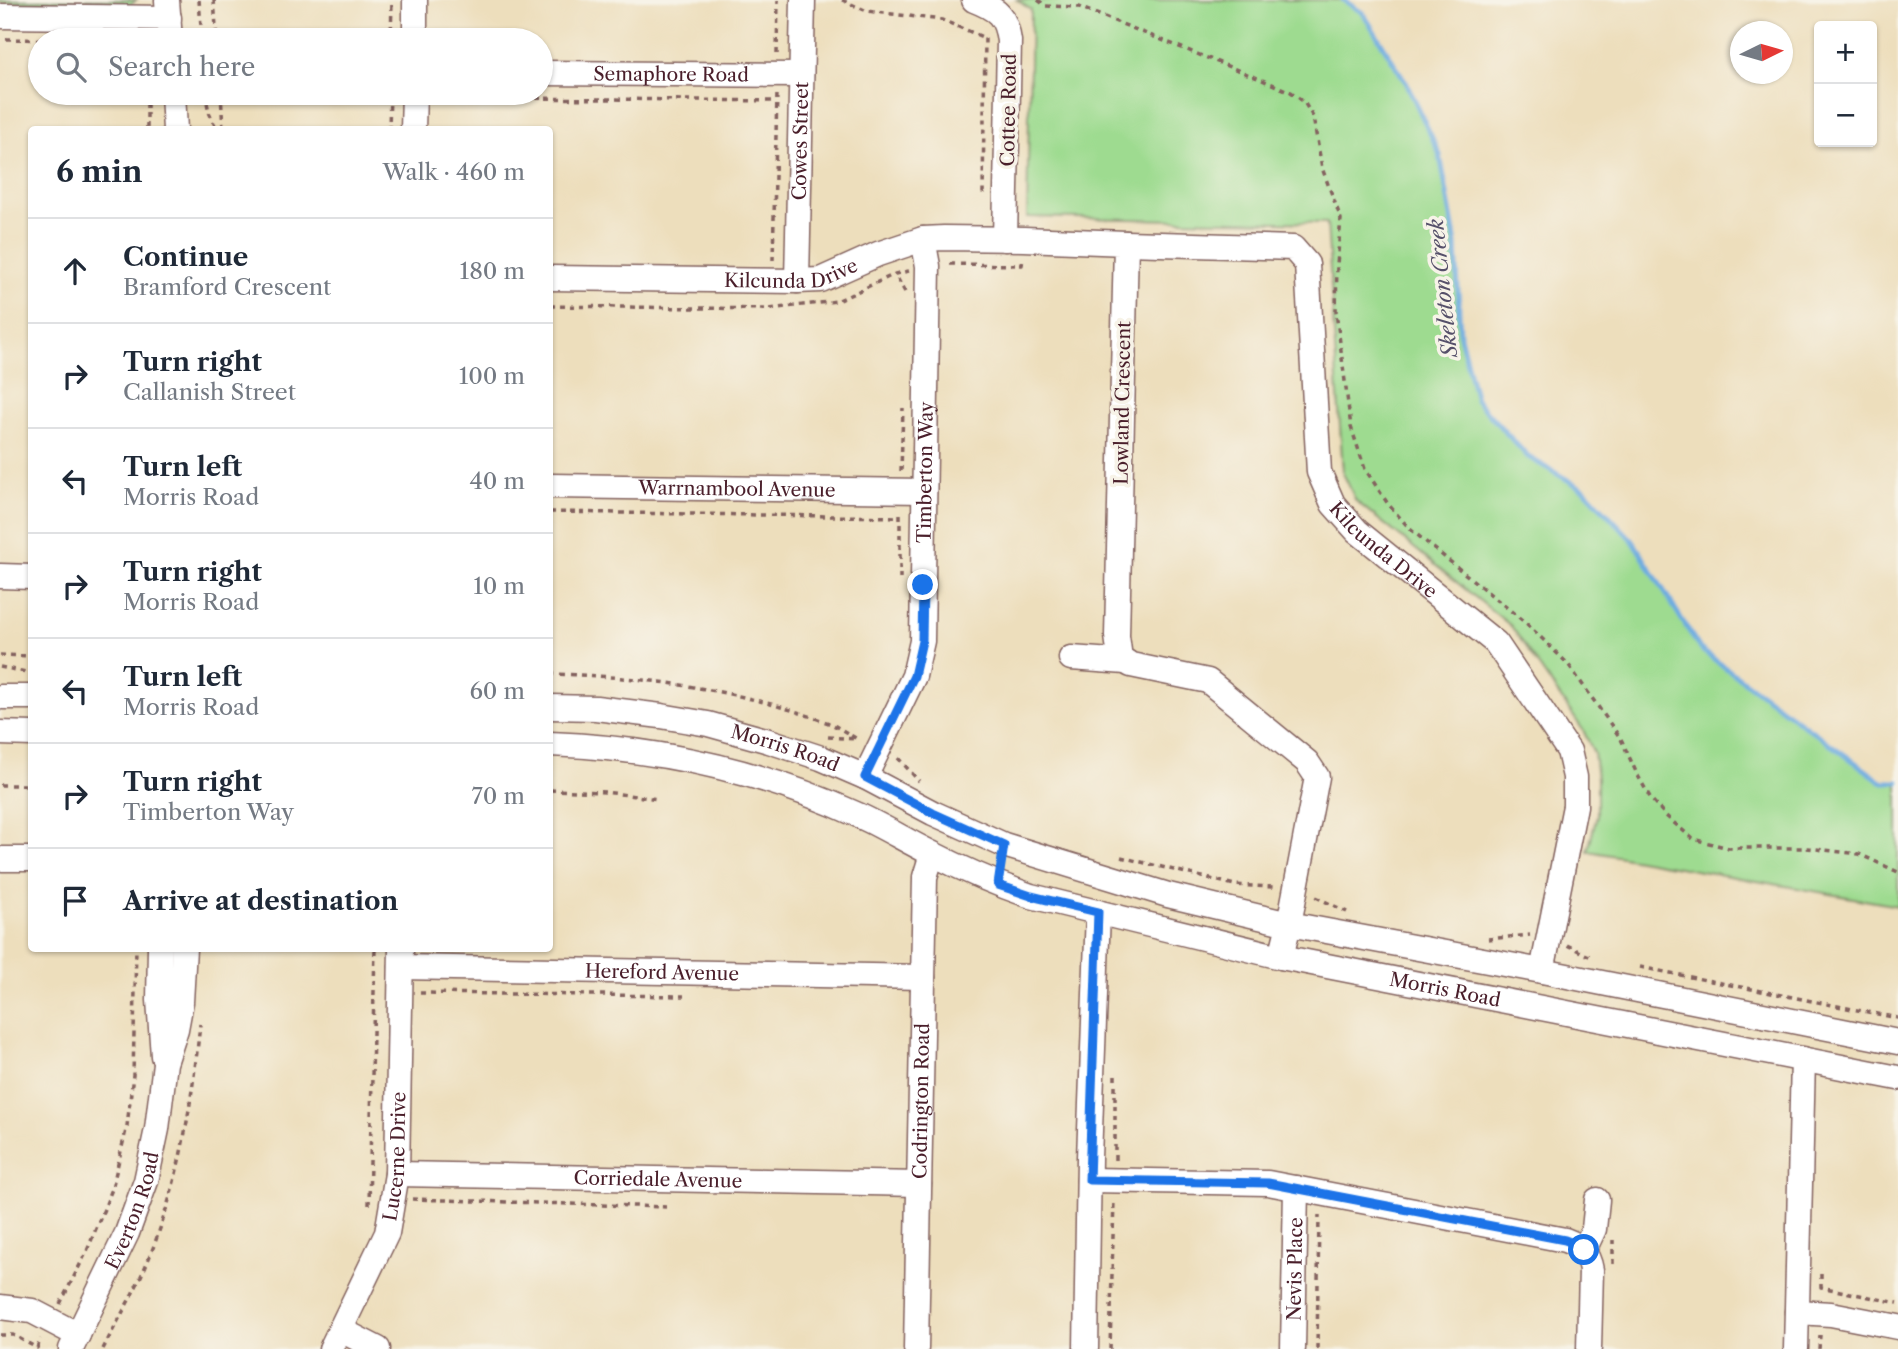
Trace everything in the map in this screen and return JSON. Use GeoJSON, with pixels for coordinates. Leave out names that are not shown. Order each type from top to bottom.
{"type":"FeatureCollection","features":[{"type":"Feature","properties":{"kind":"street"},"geometry":{"type":"LineString","coordinates":[[415,0],[415,28]]}},
{"type":"Feature","properties":{"kind":"street","name":"Cowes Street"},"geometry":{"type":"LineString","coordinates":[[797,281],[789,75],[803,0]]}},
{"type":"Feature","properties":{"kind":"street","name":"Cottee Road"},"geometry":{"type":"LineString","coordinates":[[974,0],[994,9],[1007,28],[1014,239]]}},
{"type":"Feature","properties":{"kind":"street"},"geometry":{"type":"LineString","coordinates":[[0,16],[169,19]]}},
{"type":"Feature","properties":{"kind":"street","name":"Semaphore Road"},"geometry":{"type":"LineString","coordinates":[[553,73],[789,75]]}},
{"type":"Feature","properties":{"kind":"street"},"geometry":{"type":"LineString","coordinates":[[174,105],[175,126]]}},
{"type":"Feature","properties":{"kind":"street"},"geometry":{"type":"LineString","coordinates":[[414,126],[419,105]]}},
{"type":"Feature","properties":{"kind":"street","name":"Kilcunda Drive"},"geometry":{"type":"LineString","coordinates":[[553,278],[820,280],[878,254],[923,239],[1014,239]]}},
{"type":"Feature","properties":{"kind":"street","name":"Timberton Way"},"geometry":{"type":"LineString","coordinates":[[865,777],[914,676],[922,641],[928,265],[923,239]]}},
{"type":"Feature","properties":{"kind":"street"},"geometry":{"type":"LineString","coordinates":[[1014,239],[1126,243]]}},
{"type":"Feature","properties":{"kind":"street","name":"Kilcunda Drive"},"geometry":{"type":"LineString","coordinates":[[1126,243],[1293,248],[1307,264],[1319,472],[1334,504],[1357,531],[1496,643],[1569,751],[1575,777],[1575,806],[1542,971]]}},
{"type":"Feature","properties":{"kind":"street","name":"Lowland Crescent"},"geometry":{"type":"LineString","coordinates":[[1126,243],[1117,636],[1120,658],[1126,662]]}},
{"type":"Feature","properties":{"kind":"street","name":"Warrnambool Avenue"},"geometry":{"type":"LineString","coordinates":[[553,486],[925,491]]}},
{"type":"Feature","properties":{"kind":"street"},"geometry":{"type":"LineString","coordinates":[[0,576],[28,576]]}},
{"type":"Feature","properties":{"kind":"street"},"geometry":{"type":"LineString","coordinates":[[1070,658],[1126,662],[1208,681],[1307,761],[1317,776],[1281,957]]}},
{"type":"Feature","properties":{"kind":"street"},"geometry":{"type":"LineString","coordinates":[[0,697],[28,697]]}},
{"type":"Feature","properties":{"kind":"street","name":"Morris Road"},"geometry":{"type":"LineString","coordinates":[[553,707],[596,708],[708,724],[769,741],[808,753],[865,777],[933,813],[1004,845],[1168,895],[1289,924],[1898,1042]]}},
{"type":"Feature","properties":{"kind":"street"},"geometry":{"type":"LineString","coordinates":[[0,733],[28,734]]}},
{"type":"Feature","properties":{"kind":"street","name":"Morris Road"},"geometry":{"type":"LineString","coordinates":[[553,744],[643,752],[738,770],[796,788],[860,816],[998,885],[1031,896],[1281,957],[1898,1078]]}},
{"type":"Feature","properties":{"kind":"street"},"geometry":{"type":"LineString","coordinates":[[998,885],[1004,845]]}},
{"type":"Feature","properties":{"kind":"street","name":"Codrington Road"},"geometry":{"type":"LineString","coordinates":[[916,1349],[925,877],[932,854]]}},
{"type":"Feature","properties":{"kind":"street"},"geometry":{"type":"LineString","coordinates":[[0,859],[28,859]]}},
{"type":"Feature","properties":{"kind":"street"},"geometry":{"type":"LineString","coordinates":[[1086,1349],[1098,912]]}},
{"type":"Feature","properties":{"kind":"street","name":"Everton Road"},"geometry":{"type":"LineString","coordinates":[[160,952],[160,1026],[165,1063]]}},
{"type":"Feature","properties":{"kind":"street","name":"Everton Road"},"geometry":{"type":"LineString","coordinates":[[74,1342],[127,1233],[146,1181],[157,1129],[165,1063],[176,1029],[184,952]]}},
{"type":"Feature","properties":{"kind":"street","name":"Hereford Avenue"},"geometry":{"type":"LineString","coordinates":[[401,958],[923,977]]}},
{"type":"Feature","properties":{"kind":"street","name":"Lucerne Drive"},"geometry":{"type":"LineString","coordinates":[[336,1340],[387,1233],[397,1174],[401,958]]}},
{"type":"Feature","properties":{"kind":"street"},"geometry":{"type":"LineString","coordinates":[[1796,1349],[1797,1312],[1810,1274],[1803,1059]]}},
{"type":"Feature","properties":{"kind":"street","name":"Corriedale Avenue"},"geometry":{"type":"LineString","coordinates":[[397,1174],[919,1184]]}},
{"type":"Feature","properties":{"kind":"street"},"geometry":{"type":"LineString","coordinates":[[1089,1180],[1256,1183],[1296,1197],[1565,1240],[1584,1250],[1589,1259],[1589,1349]]}},
{"type":"Feature","properties":{"kind":"street","name":"Nevis Place"},"geometry":{"type":"LineString","coordinates":[[1293,1349],[1296,1197]]}},
{"type":"Feature","properties":{"kind":"street"},"geometry":{"type":"LineString","coordinates":[[1584,1250],[1594,1229],[1598,1200]]}},
{"type":"Feature","properties":{"kind":"street"},"geometry":{"type":"LineString","coordinates":[[0,1307],[53,1316],[74,1342]]}},
{"type":"Feature","properties":{"kind":"street"},"geometry":{"type":"LineString","coordinates":[[1797,1312],[1831,1314],[1898,1326]]}},
{"type":"Feature","properties":{"kind":"street"},"geometry":{"type":"LineString","coordinates":[[336,1340],[378,1349]]}},
{"type":"Feature","properties":{"kind":"path"},"geometry":{"type":"LineString","coordinates":[[199,0],[201,28]]}},
{"type":"Feature","properties":{"kind":"path"},"geometry":{"type":"LineString","coordinates":[[214,0],[216,28]]}},
{"type":"Feature","properties":{"kind":"path"},"geometry":{"type":"LineString","coordinates":[[391,28],[392,0]]}},
{"type":"Feature","properties":{"kind":"path"},"geometry":{"type":"LineString","coordinates":[[772,281],[776,101],[789,75],[778,0]]}},
{"type":"Feature","properties":{"kind":"path"},"geometry":{"type":"LineString","coordinates":[[842,0],[867,11],[942,20],[985,38],[983,197]]}},
{"type":"Feature","properties":{"kind":"path"},"geometry":{"type":"LineString","coordinates":[[1038,0],[1046,6],[1079,7],[1291,92],[1304,102],[1313,117],[1322,168],[1341,219],[1337,264],[1337,324],[1351,427],[1365,468],[1388,504],[1410,529],[1527,624],[1568,664],[1621,739],[1651,799],[1666,816],[1693,839],[1729,848],[1807,848],[1859,854],[1898,872]]}},
{"type":"Feature","properties":{"kind":"path"},"geometry":{"type":"LineString","coordinates":[[0,39],[28,39]]}},
{"type":"Feature","properties":{"kind":"path"},"geometry":{"type":"LineString","coordinates":[[553,97],[776,101]]}},
{"type":"Feature","properties":{"kind":"path"},"geometry":{"type":"LineString","coordinates":[[147,105],[147,126]]}},
{"type":"Feature","properties":{"kind":"path"},"geometry":{"type":"LineString","coordinates":[[208,105],[215,126]]}},
{"type":"Feature","properties":{"kind":"path"},"geometry":{"type":"LineString","coordinates":[[221,105],[223,126]]}},
{"type":"Feature","properties":{"kind":"path"},"geometry":{"type":"LineString","coordinates":[[389,126],[390,105]]}},
{"type":"Feature","properties":{"kind":"path"},"geometry":{"type":"LineString","coordinates":[[947,264],[1022,265],[1014,239]]}},
{"type":"Feature","properties":{"kind":"path"},"geometry":{"type":"LineString","coordinates":[[553,306],[769,309],[837,301],[895,274]]}},
{"type":"Feature","properties":{"kind":"path"},"geometry":{"type":"LineString","coordinates":[[553,512],[900,517]]}},
{"type":"Feature","properties":{"kind":"path"},"geometry":{"type":"LineString","coordinates":[[0,655],[28,656]]}},
{"type":"Feature","properties":{"kind":"path"},"geometry":{"type":"LineString","coordinates":[[0,667],[28,672]]}},
{"type":"Feature","properties":{"kind":"path"},"geometry":{"type":"LineString","coordinates":[[553,674],[659,681],[741,695],[828,723],[858,739]]}},
{"type":"Feature","properties":{"kind":"path"},"geometry":{"type":"LineString","coordinates":[[896,757],[922,785]]}},
{"type":"Feature","properties":{"kind":"path"},"geometry":{"type":"LineString","coordinates":[[0,785],[28,785]]}},
{"type":"Feature","properties":{"kind":"path"},"geometry":{"type":"LineString","coordinates":[[553,790],[605,792],[658,800]]}},
{"type":"Feature","properties":{"kind":"path"},"geometry":{"type":"LineString","coordinates":[[1111,854],[1235,885],[1269,886]]}},
{"type":"Feature","properties":{"kind":"path"},"geometry":{"type":"LineString","coordinates":[[1321,898],[1345,911],[1357,914]]}},
{"type":"Feature","properties":{"kind":"path"},"geometry":{"type":"LineString","coordinates":[[1486,939],[1531,935]]}},
{"type":"Feature","properties":{"kind":"path"},"geometry":{"type":"LineString","coordinates":[[1557,940],[1587,957],[1601,959]]}},
{"type":"Feature","properties":{"kind":"path"},"geometry":{"type":"LineString","coordinates":[[0,1335],[13,1335],[36,1349],[87,1251],[112,1189],[127,1126],[133,1074],[136,952]]}},
{"type":"Feature","properties":{"kind":"path"},"geometry":{"type":"LineString","coordinates":[[368,1211],[374,952]]}},
{"type":"Feature","properties":{"kind":"path"},"geometry":{"type":"LineString","coordinates":[[1628,964],[1898,1018]]}},
{"type":"Feature","properties":{"kind":"path"},"geometry":{"type":"LineString","coordinates":[[415,994],[684,996]]}},
{"type":"Feature","properties":{"kind":"path"},"geometry":{"type":"LineString","coordinates":[[1296,1197],[1319,1212],[1317,1349]]}},
{"type":"Feature","properties":{"kind":"path"},"geometry":{"type":"LineString","coordinates":[[410,1198],[666,1207]]}},
{"type":"Feature","properties":{"kind":"path"},"geometry":{"type":"LineString","coordinates":[[1810,1274],[1821,1287],[1898,1303]]}},
{"type":"Feature","properties":{"kind":"green space"},"geometry":{"type":"Polygon","coordinates":[[[0,0],[136,0],[131,5],[0,3],[0,0]]]}},
{"type":"Feature","properties":{"kind":"green space"},"geometry":{"type":"Polygon","coordinates":[[[1017,0],[1343,0],[1363,13],[1407,84],[1440,155],[1456,244],[1460,336],[1476,400],[1528,457],[1585,490],[1633,541],[1700,649],[1881,781],[1898,782],[1898,906],[1588,851],[1597,815],[1597,778],[1594,753],[1583,730],[1511,626],[1356,501],[1343,473],[1327,223],[1027,217],[1031,10],[1017,0]]]}},
{"type":"Feature","properties":{"kind":"waterway","name":"Skeleton Creek"},"geometry":{"type":"LineString","coordinates":[[1343,0],[1363,13],[1407,84],[1440,155],[1456,244],[1460,336],[1476,400],[1528,457],[1585,490],[1633,541],[1700,649],[1882,782],[1898,782]]}},
{"type":"Feature","properties":{"kind":"route"},"geometry":{"type":"LineString","coordinates":[[923,585],[922,641],[914,676],[865,777],[933,813],[1004,845],[998,885],[1098,912],[1089,1180],[1268,1183],[1565,1240],[1584,1250]]}}]}
